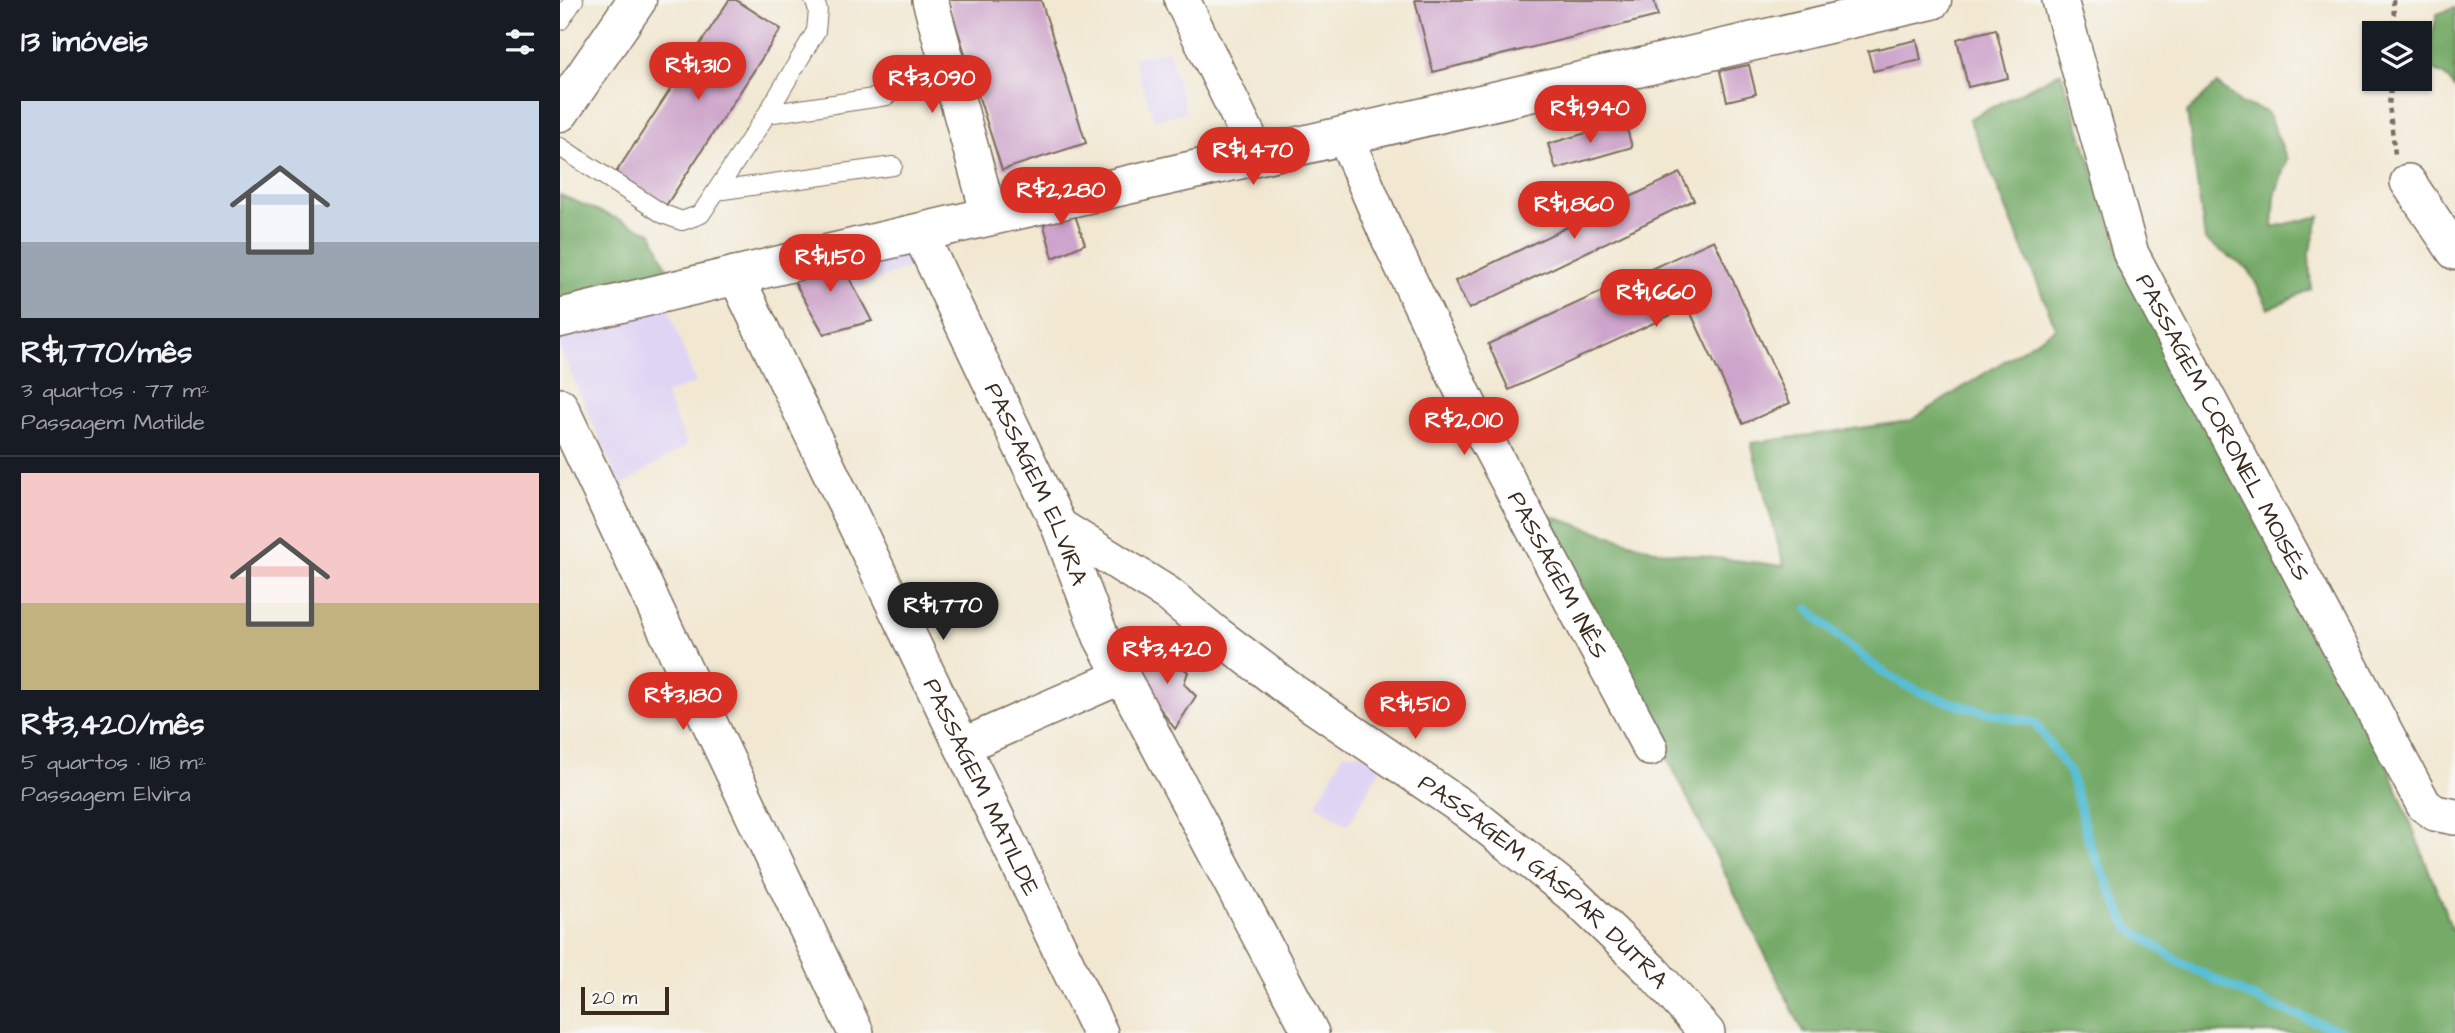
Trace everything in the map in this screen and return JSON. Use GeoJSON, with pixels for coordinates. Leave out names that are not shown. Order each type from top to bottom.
{"type":"FeatureCollection","features":[{"type":"Feature","properties":{"kind":"main road"},"geometry":{"type":"LineString","coordinates":[[560,112],[637,0]]}},
{"type":"Feature","properties":{"kind":"main road"},"geometry":{"type":"LineString","coordinates":[[560,318],[989,215],[1258,156],[1932,0]]}},
{"type":"Feature","properties":{"kind":"street"},"geometry":{"type":"LineString","coordinates":[[930,0],[989,215]]}},
{"type":"Feature","properties":{"kind":"street"},"geometry":{"type":"LineString","coordinates":[[1182,0],[1258,156]]}},
{"type":"Feature","properties":{"kind":"street","name":"PASSAGEM CORONEL MOISÉS"},"geometry":{"type":"LineString","coordinates":[[2060,0],[2131,254],[2424,805],[2435,813],[2455,817]]}},
{"type":"Feature","properties":{"kind":"street","name":"PASSAGEM INÊS"},"geometry":{"type":"LineString","coordinates":[[1345,136],[1386,232],[1482,432],[1650,748]]}},
{"type":"Feature","properties":{"kind":"street"},"geometry":{"type":"LineString","coordinates":[[2408,182],[2455,252]]}},
{"type":"Feature","properties":{"kind":"street","name":"PASSAGEM ELVIRA"},"geometry":{"type":"LineString","coordinates":[[920,233],[1059,526],[1101,637],[1311,1033]]}},
{"type":"Feature","properties":{"kind":"street","name":"PASSAGEM MATILDE"},"geometry":{"type":"LineString","coordinates":[[735,274],[1100,1033]]}},
{"type":"Feature","properties":{"kind":"street"},"geometry":{"type":"LineString","coordinates":[[560,406],[856,1033]]}},
{"type":"Feature","properties":{"kind":"street","name":"PASSAGEM GÁSPAR DUTRA"},"geometry":{"type":"LineString","coordinates":[[1059,526],[1168,594],[1293,692],[1466,810],[1573,895],[1651,970],[1707,1033]]}},
{"type":"Feature","properties":{"kind":"street"},"geometry":{"type":"LineString","coordinates":[[962,746],[1122,676]]}},
{"type":"Feature","properties":{"kind":"lane"},"geometry":{"type":"LineString","coordinates":[[560,21],[574,0]]}},
{"type":"Feature","properties":{"kind":"lane"},"geometry":{"type":"LineString","coordinates":[[560,147],[663,214],[682,221],[701,214],[767,114],[816,31],[818,10],[814,0]]}},
{"type":"Feature","properties":{"kind":"lane"},"geometry":{"type":"LineString","coordinates":[[767,114],[887,96]]}},
{"type":"Feature","properties":{"kind":"lane"},"geometry":{"type":"LineString","coordinates":[[716,191],[893,166]]}},
{"type":"Feature","properties":{"kind":"path"},"geometry":{"type":"LineString","coordinates":[[2393,0],[2394,21]]}},
{"type":"Feature","properties":{"kind":"path"},"geometry":{"type":"LineString","coordinates":[[2391,91],[2389,105],[2393,151],[2408,182]]}},
{"type":"Feature","properties":{"kind":"shaded area"},"geometry":{"type":"Polygon","coordinates":[[[1168,50],[1186,112],[1154,120],[1133,58],[1168,50]]]}},
{"type":"Feature","properties":{"kind":"shaded area"},"geometry":{"type":"Polygon","coordinates":[[[907,236],[925,260],[854,290],[842,256],[907,236]]]}},
{"type":"Feature","properties":{"kind":"shaded area"},"geometry":{"type":"Polygon","coordinates":[[[664,297],[696,383],[665,394],[687,445],[621,486],[560,349],[560,336],[664,297]]]}},
{"type":"Feature","properties":{"kind":"shaded area"},"geometry":{"type":"Polygon","coordinates":[[[1344,753],[1360,753],[1381,767],[1348,826],[1316,804],[1344,753]]]}},
{"type":"Feature","properties":{"kind":"green space"},"geometry":{"type":"Polygon","coordinates":[[[2455,8],[2455,88],[2444,75],[2432,69],[2432,36],[2437,14],[2455,8]]]}},
{"type":"Feature","properties":{"kind":"green space"},"geometry":{"type":"Polygon","coordinates":[[[2061,72],[2124,265],[2374,730],[2455,937],[2455,1033],[1804,1033],[1547,515],[1657,551],[1784,566],[1751,443],[1910,421],[2056,328],[1969,119],[2061,72]]]}},
{"type":"Feature","properties":{"kind":"green space"},"geometry":{"type":"Polygon","coordinates":[[[2217,84],[2241,103],[2267,112],[2287,159],[2275,196],[2273,227],[2320,216],[2309,254],[2311,289],[2269,309],[2249,270],[2205,240],[2187,112],[2217,84]]]}},
{"type":"Feature","properties":{"kind":"green space"},"geometry":{"type":"Polygon","coordinates":[[[560,195],[652,233],[670,275],[560,302],[560,195]]]}},
{"type":"Feature","properties":{"kind":"building"},"geometry":{"type":"Polygon","coordinates":[[[729,0],[736,0],[781,29],[665,207],[615,174],[729,0]]]}},
{"type":"Feature","properties":{"kind":"building"},"geometry":{"type":"Polygon","coordinates":[[[948,0],[1041,0],[1086,143],[1002,170],[948,0]]]}},
{"type":"Feature","properties":{"kind":"building"},"geometry":{"type":"Polygon","coordinates":[[[1415,0],[1654,0],[1658,16],[1433,72],[1415,0]]]}},
{"type":"Feature","properties":{"kind":"building"},"geometry":{"type":"Polygon","coordinates":[[[1996,29],[2008,78],[1968,87],[1957,39],[1996,29]]]}},
{"type":"Feature","properties":{"kind":"building"},"geometry":{"type":"Polygon","coordinates":[[[1917,40],[1921,60],[1873,71],[1868,51],[1917,40]]]}},
{"type":"Feature","properties":{"kind":"building"},"geometry":{"type":"Polygon","coordinates":[[[1749,65],[1756,94],[1727,101],[1720,71],[1749,65]]]}},
{"type":"Feature","properties":{"kind":"building"},"geometry":{"type":"Polygon","coordinates":[[[1625,122],[1632,147],[1556,169],[1548,144],[1625,122]]]}},
{"type":"Feature","properties":{"kind":"building"},"geometry":{"type":"Polygon","coordinates":[[[1680,173],[1694,200],[1469,309],[1455,281],[1680,173]]]}},
{"type":"Feature","properties":{"kind":"building"},"geometry":{"type":"Polygon","coordinates":[[[1070,201],[1085,244],[1053,258],[1038,204],[1070,201]]]}},
{"type":"Feature","properties":{"kind":"building"},"geometry":{"type":"Polygon","coordinates":[[[1714,240],[1790,403],[1743,424],[1688,307],[1509,390],[1488,344],[1714,240]]]}},
{"type":"Feature","properties":{"kind":"building"},"geometry":{"type":"Polygon","coordinates":[[[837,255],[872,321],[824,334],[787,269],[837,255]]]}},
{"type":"Feature","properties":{"kind":"building"},"geometry":{"type":"Polygon","coordinates":[[[1157,647],[1188,672],[1184,684],[1196,696],[1175,729],[1138,671],[1157,647]]]}},
{"type":"Feature","properties":{"kind":"waterway"},"geometry":{"type":"LineString","coordinates":[[1808,609],[1859,654],[1901,683],[1960,705],[2035,723],[2070,773],[2090,845],[2128,927],[2181,963],[2271,1006],[2348,1033]]}}]}
